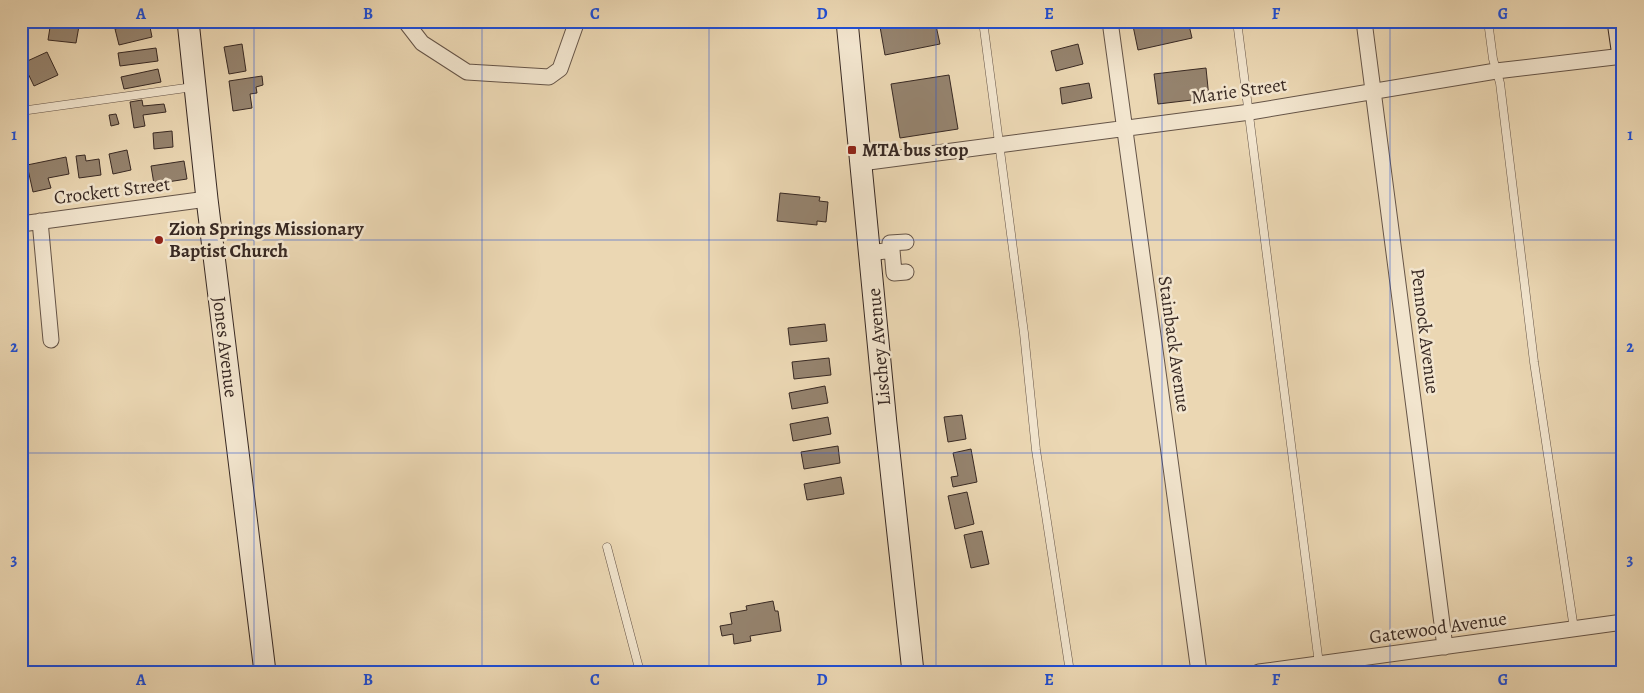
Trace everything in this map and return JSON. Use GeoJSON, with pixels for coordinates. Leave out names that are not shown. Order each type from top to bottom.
{"type":"FeatureCollection","features":[{"type":"Feature","properties":{"kind":"street","name":"Jones Avenue"},"geometry":{"type":"LineString","coordinates":[[188,21],[207,199],[265,672]]}},
{"type":"Feature","properties":{"kind":"street"},"geometry":{"type":"LineString","coordinates":[[405,21],[422,43],[467,72],[549,77],[560,69],[577,21]]}},
{"type":"Feature","properties":{"kind":"street","name":"Lischey Avenue"},"geometry":{"type":"LineString","coordinates":[[847,21],[913,672]]}},
{"type":"Feature","properties":{"kind":"street","name":"Stainback Avenue"},"geometry":{"type":"LineString","coordinates":[[1110,21],[1199,672]]}},
{"type":"Feature","properties":{"kind":"street","name":"Pennock Avenue"},"geometry":{"type":"LineString","coordinates":[[1364,21],[1445,647]]}},
{"type":"Feature","properties":{"kind":"street"},"geometry":{"type":"LineString","coordinates":[[1618,21],[1623,56]]}},
{"type":"Feature","properties":{"kind":"street","name":"Marie Street"},"geometry":{"type":"LineString","coordinates":[[861,162],[1250,112],[1374,89],[1496,71],[1623,56]]}},
{"type":"Feature","properties":{"kind":"street","name":"Crockett Street"},"geometry":{"type":"LineString","coordinates":[[21,224],[207,199]]}},
{"type":"Feature","properties":{"kind":"street"},"geometry":{"type":"LineString","coordinates":[[40,221],[51,340]]}},
{"type":"Feature","properties":{"kind":"street"},"geometry":{"type":"LineString","coordinates":[[906,242],[890,244],[897,255],[894,273],[906,272]]}},
{"type":"Feature","properties":{"kind":"street"},"geometry":{"type":"LineString","coordinates":[[870,253],[897,255]]}},
{"type":"Feature","properties":{"kind":"street","name":"Gatewood Avenue"},"geometry":{"type":"LineString","coordinates":[[1259,672],[1623,622]]}},
{"type":"Feature","properties":{"kind":"lane"},"geometry":{"type":"LineString","coordinates":[[983,21],[1024,333],[1036,450],[1070,672]]}},
{"type":"Feature","properties":{"kind":"lane"},"geometry":{"type":"LineString","coordinates":[[1237,21],[1319,664]]}},
{"type":"Feature","properties":{"kind":"lane"},"geometry":{"type":"LineString","coordinates":[[1488,21],[1496,71],[1500,83],[1534,362],[1574,629]]}},
{"type":"Feature","properties":{"kind":"lane"},"geometry":{"type":"LineString","coordinates":[[21,111],[195,86]]}},
{"type":"Feature","properties":{"kind":"lane"},"geometry":{"type":"LineString","coordinates":[[607,547],[640,672]]}},
{"type":"Feature","properties":{"kind":"building"},"geometry":{"type":"Polygon","coordinates":[[[51,21],[69,21],[69,24],[79,26],[76,43],[48,40],[51,21]]]}},
{"type":"Feature","properties":{"kind":"building"},"geometry":{"type":"Polygon","coordinates":[[[879,21],[935,21],[940,44],[885,55],[879,21]]]}},
{"type":"Feature","properties":{"kind":"building"},"geometry":{"type":"Polygon","coordinates":[[[1132,21],[1188,21],[1192,38],[1138,50],[1132,21]]]}},
{"type":"Feature","properties":{"kind":"building"},"geometry":{"type":"Polygon","coordinates":[[[149,22],[152,37],[119,45],[115,29],[149,22]]]}},
{"type":"Feature","properties":{"kind":"building"},"geometry":{"type":"Polygon","coordinates":[[[242,44],[246,71],[229,74],[224,47],[242,44]]]}},
{"type":"Feature","properties":{"kind":"building"},"geometry":{"type":"Polygon","coordinates":[[[1078,44],[1083,64],[1056,71],[1051,51],[1078,44]]]}},
{"type":"Feature","properties":{"kind":"building"},"geometry":{"type":"Polygon","coordinates":[[[156,48],[158,61],[120,66],[118,53],[156,48]]]}},
{"type":"Feature","properties":{"kind":"building"},"geometry":{"type":"Polygon","coordinates":[[[47,52],[58,75],[34,86],[23,63],[47,52]]]}},
{"type":"Feature","properties":{"kind":"building"},"geometry":{"type":"Polygon","coordinates":[[[1206,68],[1209,98],[1158,104],[1154,74],[1206,68]]]}},
{"type":"Feature","properties":{"kind":"building"},"geometry":{"type":"Polygon","coordinates":[[[158,69],[161,82],[124,89],[121,77],[158,69]]]}},
{"type":"Feature","properties":{"kind":"building"},"geometry":{"type":"Polygon","coordinates":[[[949,75],[958,129],[900,138],[891,84],[949,75]]]}},
{"type":"Feature","properties":{"kind":"building"},"geometry":{"type":"Polygon","coordinates":[[[262,76],[263,85],[256,87],[257,93],[250,94],[252,108],[233,111],[229,81],[262,76]]]}},
{"type":"Feature","properties":{"kind":"building"},"geometry":{"type":"Polygon","coordinates":[[[1089,83],[1092,98],[1062,104],[1060,88],[1089,83]]]}},
{"type":"Feature","properties":{"kind":"building"},"geometry":{"type":"Polygon","coordinates":[[[142,100],[143,106],[164,104],[166,112],[143,115],[145,126],[134,128],[130,102],[142,100]]]}},
{"type":"Feature","properties":{"kind":"building"},"geometry":{"type":"Polygon","coordinates":[[[116,114],[119,124],[111,126],[109,115],[116,114]]]}},
{"type":"Feature","properties":{"kind":"building"},"geometry":{"type":"Polygon","coordinates":[[[172,131],[173,147],[154,149],[153,133],[172,131]]]}},
{"type":"Feature","properties":{"kind":"building"},"geometry":{"type":"Polygon","coordinates":[[[127,150],[131,170],[113,174],[109,154],[127,150]]]}},
{"type":"Feature","properties":{"kind":"building"},"geometry":{"type":"Polygon","coordinates":[[[85,155],[86,161],[99,159],[101,175],[79,178],[76,156],[85,155]]]}},
{"type":"Feature","properties":{"kind":"building"},"geometry":{"type":"Polygon","coordinates":[[[66,157],[69,174],[48,178],[51,188],[33,192],[27,165],[66,157]]]}},
{"type":"Feature","properties":{"kind":"building"},"geometry":{"type":"Polygon","coordinates":[[[184,161],[187,179],[154,184],[151,166],[184,161]]]}},
{"type":"Feature","properties":{"kind":"building"},"geometry":{"type":"Polygon","coordinates":[[[780,193],[820,197],[819,201],[828,202],[826,222],[817,221],[817,225],[777,221],[780,193]]]}},
{"type":"Feature","properties":{"kind":"building"},"geometry":{"type":"Polygon","coordinates":[[[825,324],[827,341],[790,345],[788,328],[825,324]]]}},
{"type":"Feature","properties":{"kind":"building"},"geometry":{"type":"Polygon","coordinates":[[[829,358],[831,375],[794,379],[792,362],[829,358]]]}},
{"type":"Feature","properties":{"kind":"building"},"geometry":{"type":"Polygon","coordinates":[[[825,386],[828,403],[792,409],[789,393],[825,386]]]}},
{"type":"Feature","properties":{"kind":"building"},"geometry":{"type":"Polygon","coordinates":[[[962,415],[966,439],[948,442],[944,417],[962,415]]]}},
{"type":"Feature","properties":{"kind":"building"},"geometry":{"type":"Polygon","coordinates":[[[828,417],[831,434],[793,441],[790,424],[828,417]]]}},
{"type":"Feature","properties":{"kind":"building"},"geometry":{"type":"Polygon","coordinates":[[[838,446],[840,463],[804,469],[801,452],[838,446]]]}},
{"type":"Feature","properties":{"kind":"building"},"geometry":{"type":"Polygon","coordinates":[[[971,449],[977,482],[953,487],[951,477],[958,476],[953,453],[971,449]]]}},
{"type":"Feature","properties":{"kind":"building"},"geometry":{"type":"Polygon","coordinates":[[[841,477],[844,494],[807,500],[804,484],[841,477]]]}},
{"type":"Feature","properties":{"kind":"building"},"geometry":{"type":"Polygon","coordinates":[[[967,492],[974,524],[955,529],[948,496],[967,492]]]}},
{"type":"Feature","properties":{"kind":"building"},"geometry":{"type":"Polygon","coordinates":[[[982,531],[989,564],[971,568],[964,535],[982,531]]]}},
{"type":"Feature","properties":{"kind":"building"},"geometry":{"type":"Polygon","coordinates":[[[773,601],[775,611],[778,611],[781,631],[750,636],[751,641],[734,644],[733,634],[722,636],[720,626],[732,624],[730,613],[747,610],[746,606],[773,601]]]}},
{"type":"Feature","properties":{"kind":"place","name":"MTA bus stop"},"geometry":{"type":"Point","coordinates":[852,150]}},
{"type":"Feature","properties":{"kind":"place","name":"Zion Springs Missionary Baptist Church"},"geometry":{"type":"Point","coordinates":[159,240]}}]}
